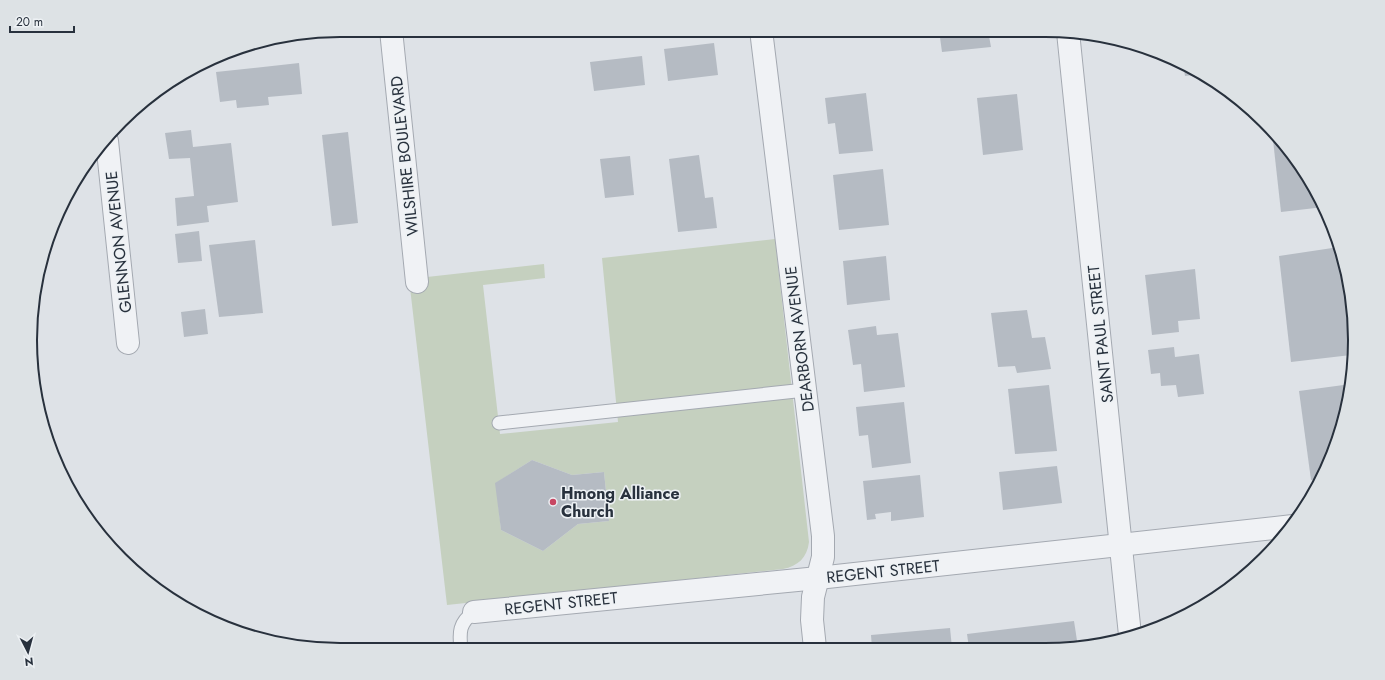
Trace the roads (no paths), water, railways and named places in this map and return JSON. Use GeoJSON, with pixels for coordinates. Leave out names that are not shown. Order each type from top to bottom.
{"type":"FeatureCollection","features":[{"type":"Feature","properties":{"kind":"street","name":"WILSHIRE BOULEVARD"},"geometry":{"type":"LineString","coordinates":[[392,37],[417,282]]}},
{"type":"Feature","properties":{"kind":"street","name":"DEARBORN AVENUE"},"geometry":{"type":"LineString","coordinates":[[762,37],[823,536],[823,557],[813,597],[812,620],[814,643]]}},
{"type":"Feature","properties":{"kind":"street","name":"SAINT PAUL STREET"},"geometry":{"type":"LineString","coordinates":[[1069,38],[1130,631]]}},
{"type":"Feature","properties":{"kind":"street","name":"GLENNON AVENUE"},"geometry":{"type":"LineString","coordinates":[[108,146],[128,343]]}},
{"type":"Feature","properties":{"kind":"street","name":"REGENT STREET"},"geometry":{"type":"LineString","coordinates":[[474,612],[818,578],[1283,527]]}},
{"type":"Feature","properties":{"kind":"lane"},"geometry":{"type":"LineString","coordinates":[[498,423],[805,390]]}},
{"type":"Feature","properties":{"kind":"lane"},"geometry":{"type":"LineString","coordinates":[[460,643],[459,633],[466,618],[474,612]]}},
{"type":"Feature","properties":{"kind":"place","name":"Hmong Alliance Church"},"geometry":{"type":"Point","coordinates":[553,502]}}]}
